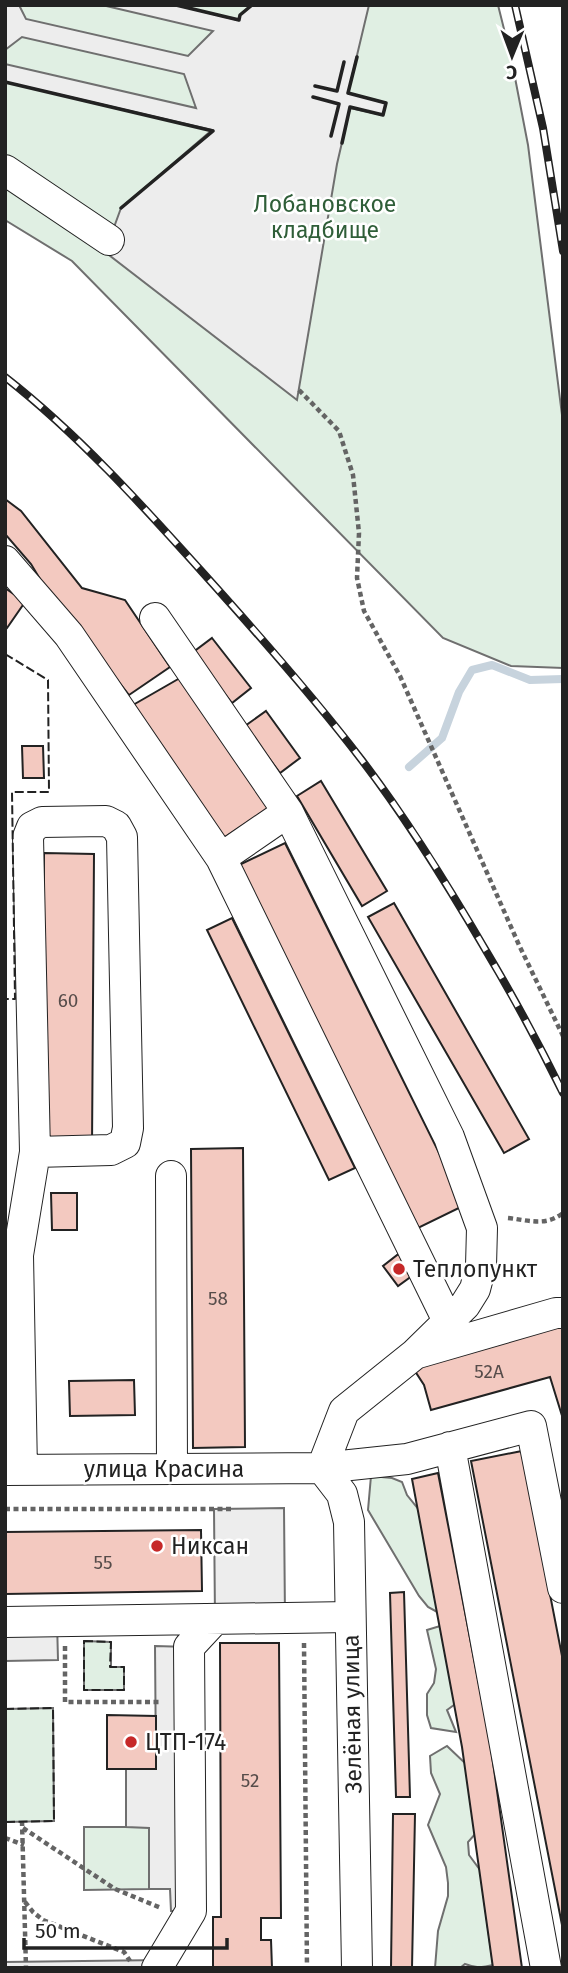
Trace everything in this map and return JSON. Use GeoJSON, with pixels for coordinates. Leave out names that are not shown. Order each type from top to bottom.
{"type":"FeatureCollection","features":[{"type":"Feature","properties":{"kind":"street"},"geometry":{"type":"LineString","coordinates":[[5,170],[109,240]]}},
{"type":"Feature","properties":{"kind":"street"},"geometry":{"type":"LineString","coordinates":[[5,561],[69,635],[221,858],[448,1321]]}},
{"type":"Feature","properties":{"kind":"street"},"geometry":{"type":"LineString","coordinates":[[155,618],[288,812],[449,1138],[482,1227],[481,1266],[475,1289],[465,1305],[415,1354],[344,1411],[322,1468]]}},
{"type":"Feature","properties":{"kind":"street"},"geometry":{"type":"LineString","coordinates":[[221,858],[288,812]]}},
{"type":"Feature","properties":{"kind":"street"},"geometry":{"type":"LineString","coordinates":[[14,1470],[18,1255],[35,1152],[28,837],[32,827],[42,822],[106,821],[116,826],[122,836],[128,1128],[125,1143],[111,1150],[35,1152]]}},
{"type":"Feature","properties":{"kind":"street"},"geometry":{"type":"LineString","coordinates":[[172,1176],[172,1468]]}},
{"type":"Feature","properties":{"kind":"street"},"geometry":{"type":"LineString","coordinates":[[415,1354],[563,1313]]}},
{"type":"Feature","properties":{"kind":"street","name":"улица Красина"},"geometry":{"type":"LineString","coordinates":[[14,1470],[322,1468],[407,1459],[531,1426],[561,1569]]}},
{"type":"Feature","properties":{"kind":"street"},"geometry":{"type":"LineString","coordinates":[[450,1447],[546,1968]]}},
{"type":"Feature","properties":{"kind":"street","name":"Зелёная улица"},"geometry":{"type":"LineString","coordinates":[[322,1468],[342,1494],[349,1522],[357,1968]]}},
{"type":"Feature","properties":{"kind":"street"},"geometry":{"type":"LineString","coordinates":[[5,1622],[350,1617]]}},
{"type":"Feature","properties":{"kind":"street"},"geometry":{"type":"LineString","coordinates":[[157,1968],[191,1910],[189,1647],[215,1619]]}},
{"type":"Feature","properties":{"kind":"path"},"geometry":{"type":"LineString","coordinates":[[299,390],[339,431],[353,475],[359,533],[356,578],[364,611],[400,676],[519,945],[563,1036]]}},
{"type":"Feature","properties":{"kind":"path"},"geometry":{"type":"LineString","coordinates":[[482,1227],[499,1219],[550,1221],[563,1213]]}},
{"type":"Feature","properties":{"kind":"path"},"geometry":{"type":"LineString","coordinates":[[5,1509],[234,1509]]}},
{"type":"Feature","properties":{"kind":"path"},"geometry":{"type":"LineString","coordinates":[[303,1617],[307,1968]]}},
{"type":"Feature","properties":{"kind":"path"},"geometry":{"type":"LineString","coordinates":[[65,1621],[65,1702],[190,1702]]}},
{"type":"Feature","properties":{"kind":"path"},"geometry":{"type":"LineString","coordinates":[[22,1821],[26,1968]]}},
{"type":"Feature","properties":{"kind":"path"},"geometry":{"type":"LineString","coordinates":[[23,1828],[115,1889],[186,1919]]}},
{"type":"Feature","properties":{"kind":"path"},"geometry":{"type":"LineString","coordinates":[[5,1838],[24,1845]]}},
{"type":"Feature","properties":{"kind":"path"},"geometry":{"type":"LineString","coordinates":[[24,1900],[43,1920],[124,1952],[135,1968]]}},
{"type":"Feature","properties":{"kind":"green space","name":"Лобановское кладбище"},"geometry":{"type":"Polygon","coordinates":[[[5,5],[498,5],[528,145],[562,415],[563,668],[511,666],[443,638],[72,261],[5,220],[5,5]]]}},
{"type":"Feature","properties":{"kind":"green space"},"geometry":{"type":"Polygon","coordinates":[[[371,1476],[402,1482],[407,1495],[419,1510],[439,1613],[428,1607],[419,1596],[368,1510],[371,1476]]]}},
{"type":"Feature","properties":{"kind":"green space"},"geometry":{"type":"Polygon","coordinates":[[[440,1626],[458,1702],[447,1710],[456,1732],[431,1728],[427,1715],[427,1694],[434,1683],[436,1669],[427,1630],[440,1626]]]}},
{"type":"Feature","properties":{"kind":"green space"},"geometry":{"type":"Polygon","coordinates":[[[84,1641],[111,1642],[111,1667],[124,1667],[124,1690],[84,1690],[84,1641]]]}},
{"type":"Feature","properties":{"kind":"green space"},"geometry":{"type":"Polygon","coordinates":[[[53,1708],[54,1821],[5,1822],[5,1709],[53,1708]]]}},
{"type":"Feature","properties":{"kind":"green space"},"geometry":{"type":"Polygon","coordinates":[[[447,1746],[466,1764],[484,1824],[468,1842],[469,1855],[480,1870],[493,1965],[485,1967],[465,1964],[460,1968],[435,1968],[438,1931],[448,1896],[448,1883],[446,1867],[428,1825],[440,1794],[431,1773],[430,1756],[447,1746]]]}},
{"type":"Feature","properties":{"kind":"green space"},"geometry":{"type":"Polygon","coordinates":[[[84,1827],[149,1827],[149,1889],[84,1890],[84,1827]]]}},
{"type":"Feature","properties":{"kind":"shaded area"},"geometry":{"type":"Polygon","coordinates":[[[5,5],[19,5],[26,19],[188,56],[213,31],[102,5],[176,5],[238,20],[252,5],[369,5],[348,93],[386,103],[383,115],[350,108],[337,164],[297,400],[105,252],[121,208],[212,130],[5,82],[5,64],[196,108],[184,74],[22,37],[5,50],[5,5]]]}},
{"type":"Feature","properties":{"kind":"shaded area"},"geometry":{"type":"Polygon","coordinates":[[[284,1508],[285,1618],[215,1619],[214,1509],[284,1508]]]}},
{"type":"Feature","properties":{"kind":"shaded area"},"geometry":{"type":"Polygon","coordinates":[[[57,1621],[58,1660],[5,1661],[5,1622],[57,1621]]]}},
{"type":"Feature","properties":{"kind":"shaded area"},"geometry":{"type":"Polygon","coordinates":[[[155,1646],[189,1647],[191,1911],[171,1911],[170,1889],[149,1889],[149,1828],[126,1827],[126,1769],[156,1769],[155,1646]]]}},
{"type":"Feature","properties":{"kind":"shaded area"},"geometry":{"type":"Polygon","coordinates":[[[162,1960],[157,1968],[5,1968],[5,1962],[162,1960]]]}},
{"type":"Feature","properties":{"kind":"building"},"geometry":{"type":"Polygon","coordinates":[[[5,499],[21,511],[82,588],[125,600],[170,667],[129,695],[46,589],[31,564],[5,534],[5,499]]]}},
{"type":"Feature","properties":{"kind":"building"},"geometry":{"type":"Polygon","coordinates":[[[5,588],[25,602],[7,628],[5,627],[5,588]]]}},
{"type":"Feature","properties":{"kind":"building"},"geometry":{"type":"Polygon","coordinates":[[[212,638],[251,688],[232,703],[192,653],[212,638]]]}},
{"type":"Feature","properties":{"kind":"building"},"geometry":{"type":"Polygon","coordinates":[[[180,678],[270,808],[222,839],[133,705],[180,678]]]}},
{"type":"Feature","properties":{"kind":"building"},"geometry":{"type":"Polygon","coordinates":[[[266,711],[300,758],[280,773],[245,726],[266,711]]]}},
{"type":"Feature","properties":{"kind":"building"},"geometry":{"type":"Polygon","coordinates":[[[22,746],[43,746],[44,778],[23,778],[22,746]]]}},
{"type":"Feature","properties":{"kind":"building"},"geometry":{"type":"Polygon","coordinates":[[[321,781],[387,891],[362,906],[297,796],[321,781]]]}},
{"type":"Feature","properties":{"kind":"building"},"geometry":{"type":"Polygon","coordinates":[[[285,843],[465,1205],[418,1228],[239,865],[285,843]]]}},
{"type":"Feature","properties":{"kind":"building"},"geometry":{"type":"Polygon","coordinates":[[[44,853],[94,854],[92,1147],[42,1147],[44,853]]]}},
{"type":"Feature","properties":{"kind":"building"},"geometry":{"type":"Polygon","coordinates":[[[394,903],[529,1139],[504,1153],[368,917],[394,903]]]}},
{"type":"Feature","properties":{"kind":"building"},"geometry":{"type":"Polygon","coordinates":[[[232,918],[355,1168],[329,1180],[207,930],[232,918]]]}},
{"type":"Feature","properties":{"kind":"building"},"geometry":{"type":"Polygon","coordinates":[[[243,1148],[245,1447],[193,1448],[191,1149],[243,1148]]]}},
{"type":"Feature","properties":{"kind":"building"},"geometry":{"type":"Polygon","coordinates":[[[51,1193],[77,1193],[77,1230],[52,1230],[51,1193]]]}},
{"type":"Feature","properties":{"kind":"building","name":"Теплопункт"},"geometry":{"type":"Polygon","coordinates":[[[401,1252],[416,1273],[398,1286],[383,1266],[401,1252]]]}},
{"type":"Feature","properties":{"kind":"building"},"geometry":{"type":"Polygon","coordinates":[[[563,1322],[563,1419],[550,1377],[431,1410],[424,1385],[411,1365],[563,1322]]]}},
{"type":"Feature","properties":{"kind":"building"},"geometry":{"type":"Polygon","coordinates":[[[134,1380],[135,1415],[70,1416],[69,1381],[134,1380]]]}},
{"type":"Feature","properties":{"kind":"building"},"geometry":{"type":"Polygon","coordinates":[[[522,1451],[563,1661],[563,1930],[471,1461],[522,1451]]]}},
{"type":"Feature","properties":{"kind":"building"},"geometry":{"type":"Polygon","coordinates":[[[438,1473],[490,1741],[522,1968],[493,1968],[462,1747],[412,1479],[438,1473]]]}},
{"type":"Feature","properties":{"kind":"building"},"geometry":{"type":"Polygon","coordinates":[[[201,1530],[202,1591],[5,1594],[5,1532],[201,1530]]]}},
{"type":"Feature","properties":{"kind":"building"},"geometry":{"type":"Polygon","coordinates":[[[404,1592],[410,1797],[396,1797],[390,1593],[404,1592]]]}},
{"type":"Feature","properties":{"kind":"building"},"geometry":{"type":"Polygon","coordinates":[[[220,1643],[279,1643],[281,1918],[261,1918],[261,1940],[271,1940],[272,1968],[213,1968],[213,1917],[221,1917],[220,1643]]]}},
{"type":"Feature","properties":{"kind":"building","name":"ЦТП-174"},"geometry":{"type":"Polygon","coordinates":[[[107,1715],[156,1716],[156,1769],[107,1769],[107,1715]]]}},
{"type":"Feature","properties":{"kind":"building"},"geometry":{"type":"Polygon","coordinates":[[[393,1814],[415,1814],[412,1968],[391,1968],[393,1814]]]}},
{"type":"Feature","properties":{"kind":"waterway"},"geometry":{"type":"LineString","coordinates":[[409,767],[442,738],[459,692],[472,670],[492,665],[530,680],[563,679]]}},
{"type":"Feature","properties":{"kind":"railway"},"geometry":{"type":"LineString","coordinates":[[515,5],[543,128],[563,251]]}},
{"type":"Feature","properties":{"kind":"railway"},"geometry":{"type":"LineString","coordinates":[[5,377],[84,446],[133,496],[264,642],[361,759],[456,900],[516,1002],[563,1093]]}},
{"type":"Feature","properties":{"kind":"fence"},"geometry":{"type":"LineString","coordinates":[[5,654],[48,680],[49,792],[12,792],[15,999],[5,999]]}},
{"type":"Feature","properties":{"kind":"fence"},"geometry":{"type":"LineString","coordinates":[[84,1641],[111,1642],[110,1667],[124,1667],[124,1690],[84,1690],[84,1641]]}},
{"type":"Feature","properties":{"kind":"fence"},"geometry":{"type":"LineString","coordinates":[[5,1709],[53,1708],[54,1821],[5,1822]]}},
{"type":"Feature","properties":{"kind":"wall"},"geometry":{"type":"LineString","coordinates":[[176,5],[239,20],[240,15],[252,5]]}},
{"type":"Feature","properties":{"kind":"wall"},"geometry":{"type":"LineString","coordinates":[[342,143],[350,107],[383,115],[386,103],[348,93],[357,57]]}},
{"type":"Feature","properties":{"kind":"wall"},"geometry":{"type":"LineString","coordinates":[[315,86],[337,91],[344,62]]}},
{"type":"Feature","properties":{"kind":"wall"},"geometry":{"type":"LineString","coordinates":[[5,82],[213,131],[121,208]]}},
{"type":"Feature","properties":{"kind":"wall"},"geometry":{"type":"LineString","coordinates":[[313,97],[339,104],[331,136]]}},
{"type":"Feature","properties":{"kind":"place","name":"Теплопункт"},"geometry":{"type":"Point","coordinates":[399,1269]}},
{"type":"Feature","properties":{"kind":"place","name":"Никсан"},"geometry":{"type":"Point","coordinates":[157,1546]}},
{"type":"Feature","properties":{"kind":"place","name":"ЦТП-174"},"geometry":{"type":"Point","coordinates":[131,1742]}}]}
